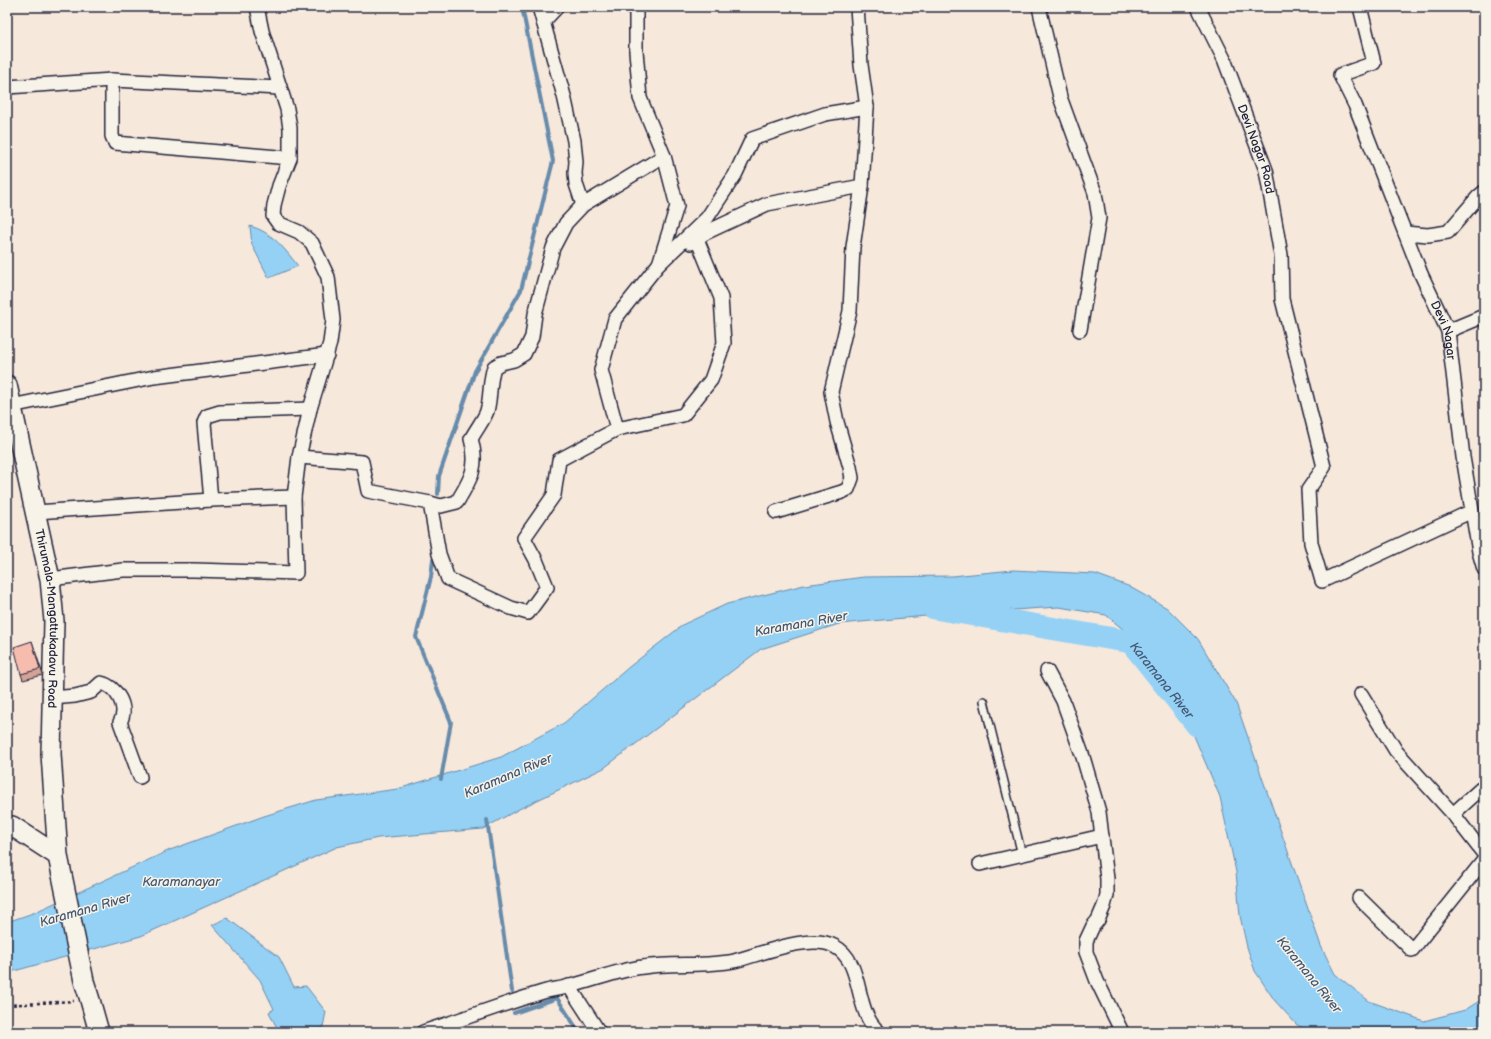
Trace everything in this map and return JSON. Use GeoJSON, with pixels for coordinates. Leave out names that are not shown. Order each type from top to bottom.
{"type":"FeatureCollection","features":[{"type":"Feature","properties":{"kind":"main road","name":"Thirumala-Mangattukadavu Road"},"geometry":{"type":"LineString","coordinates":[[7,385],[50,579],[54,622],[51,754],[58,856],[84,981],[99,1032]]}},
{"type":"Feature","properties":{"kind":"main road"},"geometry":{"type":"LineString","coordinates":[[7,826],[12,826],[58,856]]}},
{"type":"Feature","properties":{"kind":"street"},"geometry":{"type":"LineString","coordinates":[[50,579],[124,570],[194,570],[296,573],[294,497],[299,457],[310,409],[330,343],[333,320],[328,277],[312,243],[299,232],[278,222],[273,216],[279,186],[290,158],[290,128],[280,88],[262,31],[257,7]]}},
{"type":"Feature","properties":{"kind":"street"},"geometry":{"type":"LineString","coordinates":[[539,7],[564,96],[574,141],[576,184],[583,205]]}},
{"type":"Feature","properties":{"kind":"street"},"geometry":{"type":"LineString","coordinates":[[543,22],[557,7]]}},
{"type":"Feature","properties":{"kind":"street"},"geometry":{"type":"LineString","coordinates":[[636,7],[636,51],[640,98],[664,156],[677,206],[658,265]]}},
{"type":"Feature","properties":{"kind":"street"},"geometry":{"type":"LineString","coordinates":[[776,512],[842,492],[848,489],[852,478],[837,422],[831,392],[850,312],[853,247],[862,186],[867,106],[861,64],[857,7]]}},
{"type":"Feature","properties":{"kind":"street"},"geometry":{"type":"LineString","coordinates":[[1039,7],[1060,97],[1095,193],[1099,218],[1080,330]]}},
{"type":"Feature","properties":{"kind":"street","name":"Devi Nagar Road"},"geometry":{"type":"LineString","coordinates":[[1198,7],[1224,59],[1266,170],[1281,255],[1282,299],[1324,467],[1308,490],[1311,543],[1322,581],[1472,511]]}},
{"type":"Feature","properties":{"kind":"street","name":"Devi Nagar"},"geometry":{"type":"LineString","coordinates":[[1360,7],[1374,63],[1340,75],[1355,105],[1405,233],[1448,331],[1463,457],[1479,552],[1484,569]]}},
{"type":"Feature","properties":{"kind":"street"},"geometry":{"type":"LineString","coordinates":[[7,87],[112,80],[280,88]]}},
{"type":"Feature","properties":{"kind":"street"},"geometry":{"type":"LineString","coordinates":[[112,80],[112,136],[115,143],[290,158]]}},
{"type":"Feature","properties":{"kind":"street"},"geometry":{"type":"LineString","coordinates":[[617,429],[601,370],[615,319],[658,265],[707,218],[735,175],[752,139],[825,114],[867,106]]}},
{"type":"Feature","properties":{"kind":"street"},"geometry":{"type":"LineString","coordinates":[[299,457],[362,462],[368,491],[441,506],[457,502],[464,490],[475,463],[475,450],[471,439],[487,412],[490,394],[490,377],[494,367],[501,363],[514,360],[524,354],[532,337],[535,314],[553,248],[566,223],[583,205],[664,156]]}},
{"type":"Feature","properties":{"kind":"street"},"geometry":{"type":"LineString","coordinates":[[658,265],[705,233],[767,204],[862,186]]}},
{"type":"Feature","properties":{"kind":"street"},"geometry":{"type":"LineString","coordinates":[[1405,233],[1428,235],[1448,232],[1484,192]]}},
{"type":"Feature","properties":{"kind":"street"},"geometry":{"type":"LineString","coordinates":[[430,503],[439,554],[448,579],[511,608],[528,613],[547,587],[536,560],[524,538],[554,495],[559,460],[617,429],[683,415],[712,380],[724,343],[721,298],[697,239]]}},
{"type":"Feature","properties":{"kind":"street"},"geometry":{"type":"LineString","coordinates":[[1448,331],[1484,316]]}},
{"type":"Feature","properties":{"kind":"street"},"geometry":{"type":"LineString","coordinates":[[11,406],[154,377],[327,355]]}},
{"type":"Feature","properties":{"kind":"street"},"geometry":{"type":"LineString","coordinates":[[211,500],[204,423],[207,416],[220,412],[310,409]]}},
{"type":"Feature","properties":{"kind":"street"},"geometry":{"type":"LineString","coordinates":[[36,512],[211,500],[294,497]]}},
{"type":"Feature","properties":{"kind":"street"},"geometry":{"type":"LineString","coordinates":[[1047,671],[1063,701],[1083,757],[1099,812],[1107,879],[1107,895],[1098,920],[1093,926],[1086,941],[1086,952],[1097,981],[1122,1032]]}},
{"type":"Feature","properties":{"kind":"street"},"geometry":{"type":"LineString","coordinates":[[52,698],[75,696],[91,692],[101,683],[107,684],[117,693],[122,706],[122,719],[120,722],[140,778]]}},
{"type":"Feature","properties":{"kind":"street"},"geometry":{"type":"LineString","coordinates":[[1361,694],[1396,751],[1453,814],[1484,854]]}},
{"type":"Feature","properties":{"kind":"street"},"geometry":{"type":"LineString","coordinates":[[1453,814],[1484,786]]}},
{"type":"Feature","properties":{"kind":"street"},"geometry":{"type":"LineString","coordinates":[[980,864],[1102,836]]}},
{"type":"Feature","properties":{"kind":"street"},"geometry":{"type":"LineString","coordinates":[[1359,898],[1412,950],[1484,860]]}},
{"type":"Feature","properties":{"kind":"street"},"geometry":{"type":"LineString","coordinates":[[423,1032],[545,992],[615,972],[644,966],[733,961],[770,950],[803,943],[821,942],[835,946],[848,958],[856,977],[863,1007],[879,1032]]}},
{"type":"Feature","properties":{"kind":"street"},"geometry":{"type":"LineString","coordinates":[[569,986],[599,1032]]}},
{"type":"Feature","properties":{"kind":"lane"},"geometry":{"type":"LineString","coordinates":[[984,701],[1022,855]]}},
{"type":"Feature","properties":{"kind":"path"},"geometry":{"type":"LineString","coordinates":[[7,1004],[90,1000]]}},
{"type":"Feature","properties":{"kind":"water"},"geometry":{"type":"Polygon","coordinates":[[[250,226],[265,232],[277,242],[298,266],[269,278],[252,245],[250,226]]]}},
{"type":"Feature","properties":{"kind":"water","name":"Karamanayar"},"geometry":{"type":"Polygon","coordinates":[[[1013,570],[1095,574],[1128,586],[1167,608],[1198,639],[1236,703],[1321,946],[1335,974],[1369,1001],[1424,1021],[1465,1010],[1484,998],[1484,1032],[1313,1032],[1297,1025],[1275,1001],[1255,971],[1247,947],[1240,916],[1236,872],[1220,797],[1183,710],[1151,653],[1106,615],[1059,607],[937,615],[839,624],[761,649],[604,768],[519,809],[483,829],[378,838],[337,847],[141,936],[7,973],[7,922],[33,913],[170,850],[264,816],[316,800],[398,789],[501,757],[564,723],[629,667],[684,624],[727,604],[804,585],[864,577],[952,576],[1013,570]]]}},
{"type":"Feature","properties":{"kind":"water"},"geometry":{"type":"Polygon","coordinates":[[[227,918],[279,957],[294,987],[306,986],[326,1012],[322,1032],[279,1032],[269,1012],[274,1009],[260,980],[212,925],[227,918]]]}},
{"type":"Feature","properties":{"kind":"building"},"geometry":{"type":"Polygon","coordinates":[[[32,641],[40,669],[21,674],[14,647],[32,641]]]}},
{"type":"Feature","properties":{"kind":"waterway"},"geometry":{"type":"LineString","coordinates":[[438,494],[439,476],[475,371],[521,290],[553,161],[522,7]]}},
{"type":"Feature","properties":{"kind":"waterway"},"geometry":{"type":"LineString","coordinates":[[433,560],[431,577],[416,637],[451,722],[441,779]]}},
{"type":"Feature","properties":{"kind":"waterway","name":"Karamana River"},"geometry":{"type":"LineString","coordinates":[[934,608],[1131,642],[1197,725]]}},
{"type":"Feature","properties":{"kind":"waterway"},"geometry":{"type":"LineString","coordinates":[[487,820],[512,991]]}},
{"type":"Feature","properties":{"kind":"waterway"},"geometry":{"type":"LineString","coordinates":[[514,1013],[557,998],[579,1032]]}}]}
